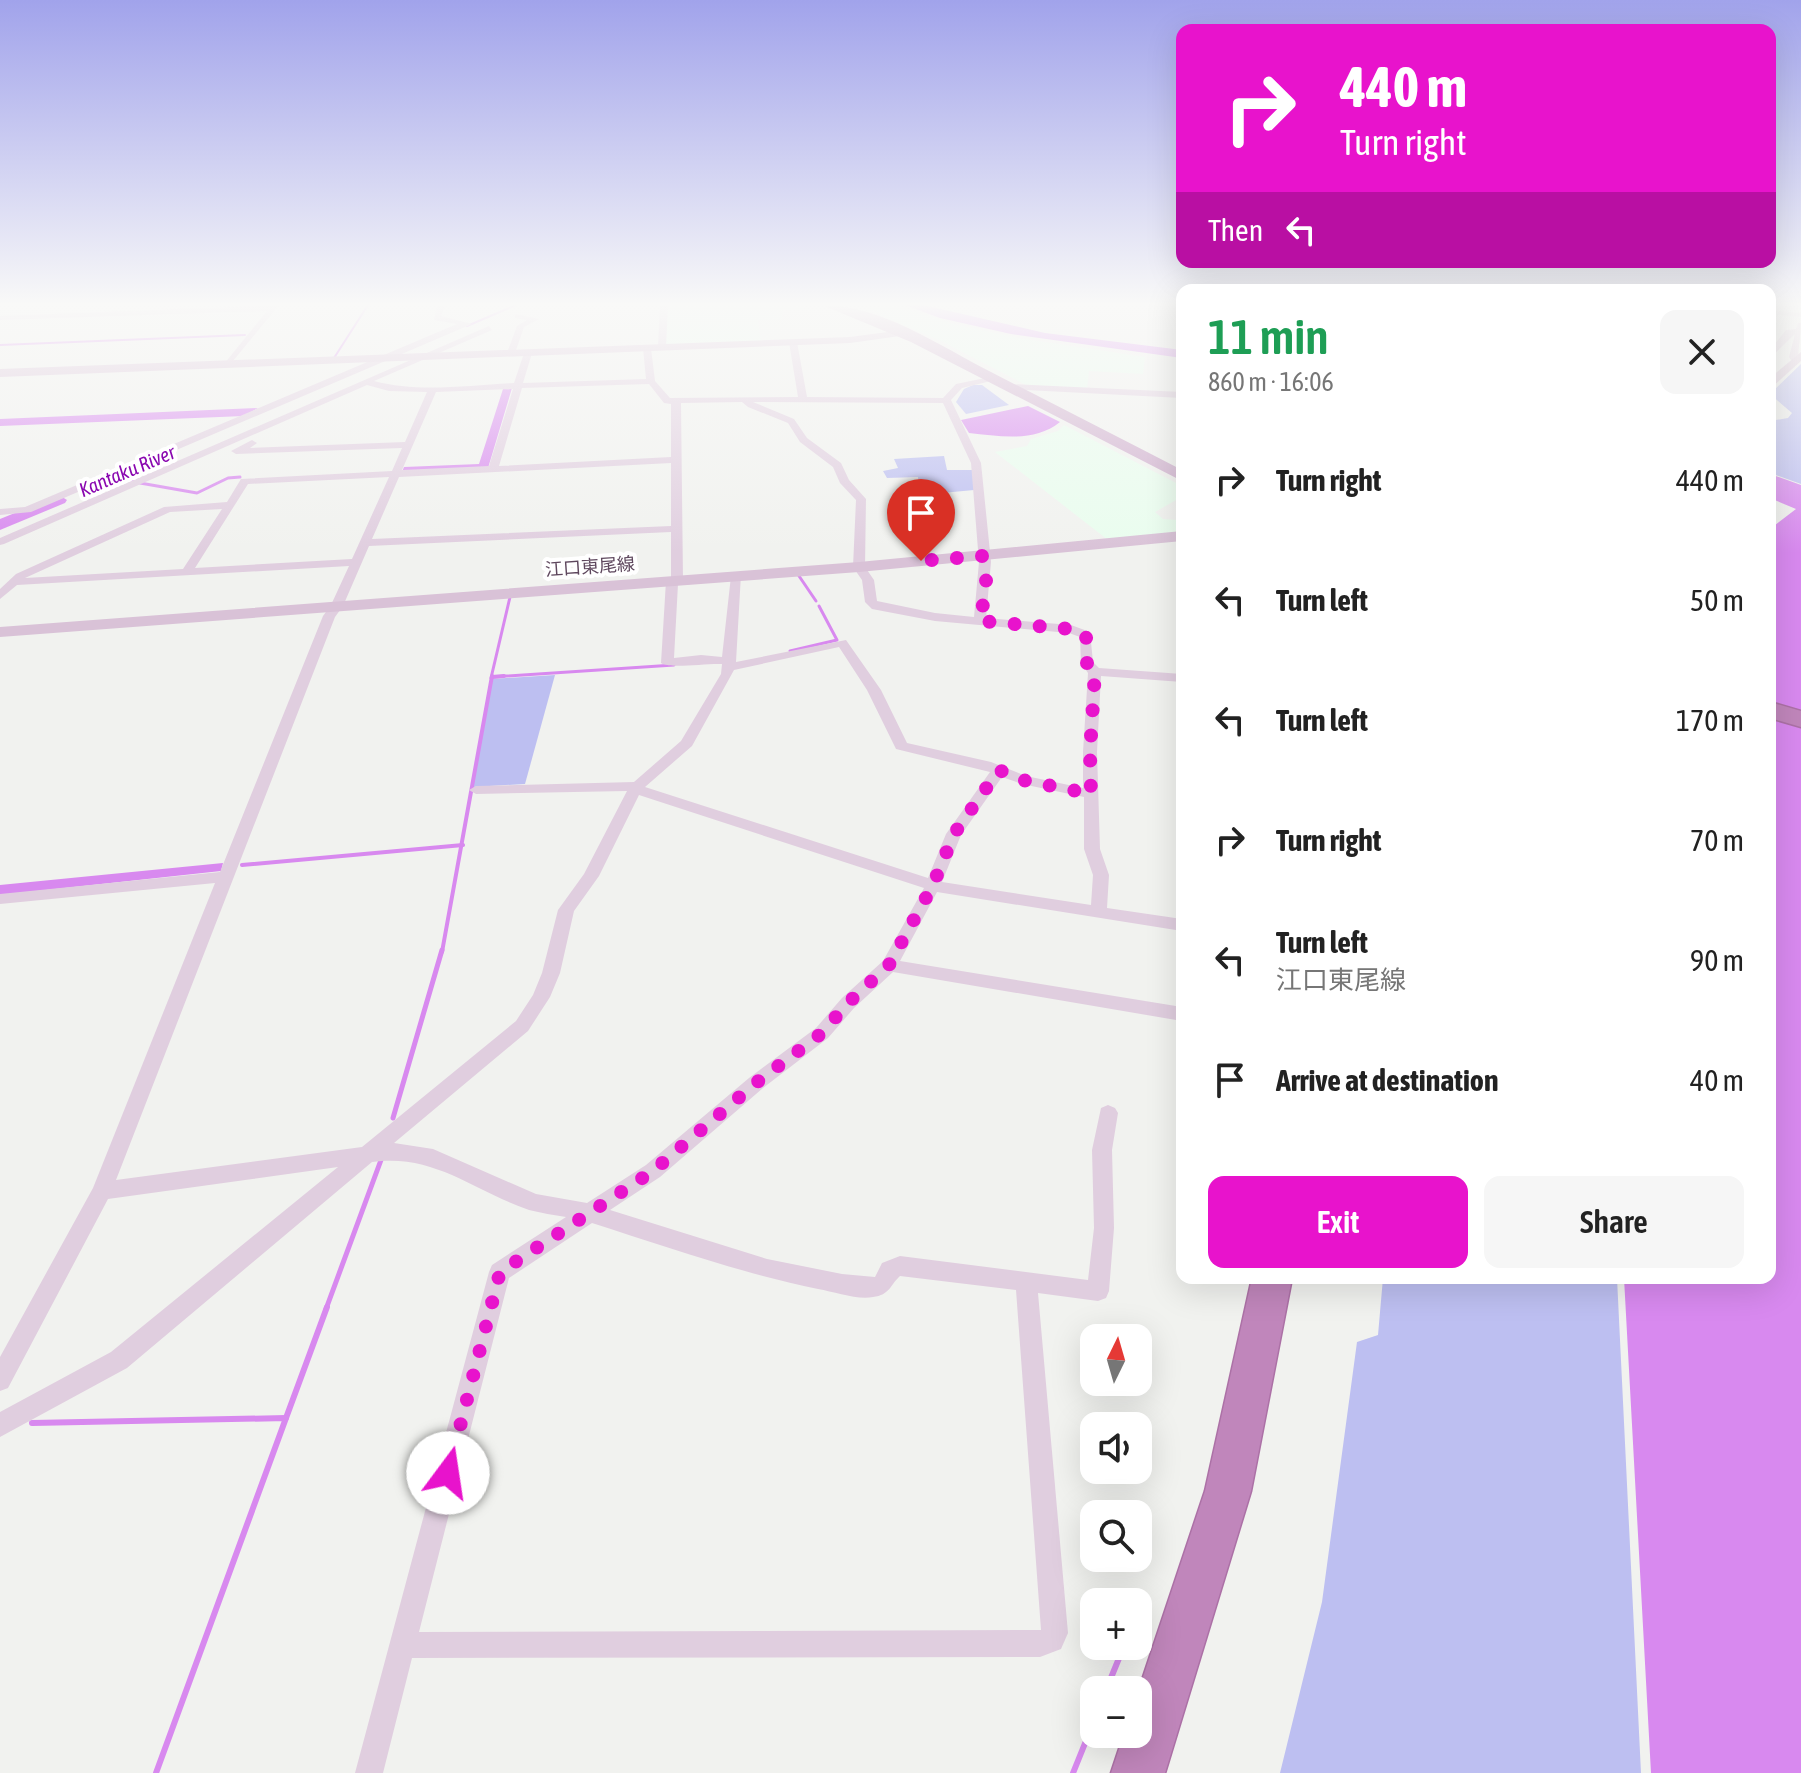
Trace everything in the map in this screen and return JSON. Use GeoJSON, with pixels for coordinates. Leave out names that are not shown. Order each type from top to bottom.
{"type":"FeatureCollection","features":[{"type":"Feature","properties":{"kind":"highway"},"geometry":{"type":"LineString","coordinates":[[1776,712],[1801,719]]}},
{"type":"Feature","properties":{"kind":"highway"},"geometry":{"type":"LineString","coordinates":[[1138,1773],[1228,1491],[1271,1284]]}},
{"type":"Feature","properties":{"kind":"main road"},"geometry":{"type":"LineString","coordinates":[[1010,388],[1176,473]]}},
{"type":"Feature","properties":{"kind":"main road","name":"江口東尾線"},"geometry":{"type":"LineString","coordinates":[[0,632],[859,567],[1176,537]]}},
{"type":"Feature","properties":{"kind":"street"},"geometry":{"type":"LineString","coordinates":[[0,522],[315,388]]}},
{"type":"Feature","properties":{"kind":"street"},"geometry":{"type":"LineString","coordinates":[[0,542],[353,388]]}},
{"type":"Feature","properties":{"kind":"street"},"geometry":{"type":"LineString","coordinates":[[377,388],[236,451],[409,445]]}},
{"type":"Feature","properties":{"kind":"street"},"geometry":{"type":"LineString","coordinates":[[411,388],[469,388]]}},
{"type":"Feature","properties":{"kind":"street"},"geometry":{"type":"LineString","coordinates":[[493,469],[517,388]]}},
{"type":"Feature","properties":{"kind":"street"},"geometry":{"type":"LineString","coordinates":[[655,388],[663,399],[676,403],[744,399],[946,400],[957,388]]}},
{"type":"Feature","properties":{"kind":"street"},"geometry":{"type":"LineString","coordinates":[[801,388],[803,399]]}},
{"type":"Feature","properties":{"kind":"street"},"geometry":{"type":"LineString","coordinates":[[1025,388],[1176,395]]}},
{"type":"Feature","properties":{"kind":"street"},"geometry":{"type":"LineString","coordinates":[[0,1380],[102,1191],[329,616],[337,606],[433,389]]}},
{"type":"Feature","properties":{"kind":"street"},"geometry":{"type":"LineString","coordinates":[[744,399],[751,405],[791,421],[803,440],[837,465],[844,481],[861,499],[859,567],[868,580],[871,602],[876,606],[887,610],[1081,632],[1088,638],[1087,663],[1095,672],[1176,678]]}},
{"type":"Feature","properties":{"kind":"street"},"geometry":{"type":"LineString","coordinates":[[946,400],[976,463],[982,556],[985,562],[985,593],[980,621]]}},
{"type":"Feature","properties":{"kind":"street"},"geometry":{"type":"LineString","coordinates":[[676,403],[674,581],[667,663],[701,659],[730,664],[842,643],[874,690],[901,746],[999,770],[1022,780],[1091,794]]}},
{"type":"Feature","properties":{"kind":"street"},"geometry":{"type":"LineString","coordinates":[[186,573],[245,481],[676,460]]}},
{"type":"Feature","properties":{"kind":"street"},"geometry":{"type":"LineString","coordinates":[[0,595],[11,582],[168,509],[230,505]]}},
{"type":"Feature","properties":{"kind":"street"},"geometry":{"type":"LineString","coordinates":[[0,512],[27,510]]}},
{"type":"Feature","properties":{"kind":"street"},"geometry":{"type":"LineString","coordinates":[[364,543],[675,529]]}},
{"type":"Feature","properties":{"kind":"street"},"geometry":{"type":"LineString","coordinates":[[11,582],[356,562]]}},
{"type":"Feature","properties":{"kind":"street"},"geometry":{"type":"LineString","coordinates":[[0,1425],[119,1360],[522,1026],[541,997],[551,973],[566,910],[591,876],[637,788],[691,738],[730,664],[737,576]]}},
{"type":"Feature","properties":{"kind":"street"},"geometry":{"type":"LineString","coordinates":[[1095,672],[1090,752],[1092,849],[1101,875],[1099,912]]}},
{"type":"Feature","properties":{"kind":"street"},"geometry":{"type":"LineString","coordinates":[[369,1773],[500,1272],[653,1171],[756,1083],[822,1033],[848,1003],[889,965],[933,885],[954,834],[999,770]]}},
{"type":"Feature","properties":{"kind":"street"},"geometry":{"type":"LineString","coordinates":[[476,790],[637,788],[702,813],[933,885],[1176,924]]}},
{"type":"Feature","properties":{"kind":"street"},"geometry":{"type":"LineString","coordinates":[[0,899],[227,877]]}},
{"type":"Feature","properties":{"kind":"street"},"geometry":{"type":"LineString","coordinates":[[889,965],[1176,1013]]}},
{"type":"Feature","properties":{"kind":"street"},"geometry":{"type":"LineString","coordinates":[[102,1191],[392,1151],[433,1157],[533,1202],[590,1213],[767,1269],[842,1284],[871,1288],[882,1285],[890,1270],[900,1266],[1098,1291],[1104,1228],[1102,1150],[1108,1113]]}},
{"type":"Feature","properties":{"kind":"street"},"geometry":{"type":"LineString","coordinates":[[403,1645],[1040,1644],[1052,1640],[1055,1633],[1026,1283]]}},
{"type":"Feature","properties":{"kind":"shaded area"},"geometry":{"type":"Polygon","coordinates":[[[512,388],[488,468],[402,472],[404,467],[479,464],[503,389],[512,388]]]}},
{"type":"Feature","properties":{"kind":"shaded area"},"geometry":{"type":"Polygon","coordinates":[[[986,388],[1009,405],[966,414],[956,402],[964,389],[986,388]]]}},
{"type":"Feature","properties":{"kind":"shaded area"},"geometry":{"type":"Polygon","coordinates":[[[1776,388],[1801,388],[1801,484],[1776,475],[1776,420],[1788,418],[1792,413],[1776,399],[1776,388]]]}},
{"type":"Feature","properties":{"kind":"shaded area"},"geometry":{"type":"Polygon","coordinates":[[[1028,406],[1060,422],[1050,429],[1028,436],[1005,436],[969,433],[961,420],[1028,406]]]}},
{"type":"Feature","properties":{"kind":"shaded area"},"geometry":{"type":"Polygon","coordinates":[[[258,408],[244,416],[0,426],[0,419],[258,408]]]}},
{"type":"Feature","properties":{"kind":"shaded area"},"geometry":{"type":"Polygon","coordinates":[[[1064,425],[1176,483],[1176,500],[1155,512],[1163,519],[1176,520],[1176,534],[1108,540],[995,452],[1027,446],[1031,439],[1058,431],[1064,425]]]}},
{"type":"Feature","properties":{"kind":"shaded area"},"geometry":{"type":"Polygon","coordinates":[[[944,456],[947,470],[974,470],[974,490],[942,493],[919,490],[918,477],[887,478],[883,471],[898,468],[894,459],[944,456]]]}},
{"type":"Feature","properties":{"kind":"shaded area"},"geometry":{"type":"Polygon","coordinates":[[[1776,476],[1801,485],[1801,1773],[1651,1773],[1624,1284],[1776,1284],[1776,524],[1796,509],[1776,501],[1776,476]]]}},
{"type":"Feature","properties":{"kind":"shaded area"},"geometry":{"type":"Polygon","coordinates":[[[555,675],[525,784],[473,787],[492,679],[555,675]]]}},
{"type":"Feature","properties":{"kind":"shaded area"},"geometry":{"type":"Polygon","coordinates":[[[223,863],[221,871],[0,895],[0,885],[223,863]]]}},
{"type":"Feature","properties":{"kind":"shaded area"},"geometry":{"type":"Polygon","coordinates":[[[1382,1284],[1617,1284],[1641,1773],[1280,1773],[1322,1602],[1357,1342],[1378,1335],[1382,1284]]]}},
{"type":"Feature","properties":{"kind":"waterway"},"geometry":{"type":"LineString","coordinates":[[115,476],[133,481]]}},
{"type":"Feature","properties":{"kind":"waterway"},"geometry":{"type":"LineString","coordinates":[[140,483],[197,493],[228,478],[240,477]]}},
{"type":"Feature","properties":{"kind":"waterway","name":"Kantaku River"},"geometry":{"type":"LineString","coordinates":[[0,525],[59,500]]}},
{"type":"Feature","properties":{"kind":"waterway"},"geometry":{"type":"LineString","coordinates":[[799,576],[816,601]]}},
{"type":"Feature","properties":{"kind":"waterway"},"geometry":{"type":"LineString","coordinates":[[491,678],[510,597]]}},
{"type":"Feature","properties":{"kind":"waterway"},"geometry":{"type":"LineString","coordinates":[[790,651],[837,640],[819,606]]}},
{"type":"Feature","properties":{"kind":"waterway"},"geometry":{"type":"LineString","coordinates":[[504,676],[492,677],[674,665]]}},
{"type":"Feature","properties":{"kind":"waterway"},"geometry":{"type":"LineString","coordinates":[[461,845],[492,676]]}},
{"type":"Feature","properties":{"kind":"waterway"},"geometry":{"type":"LineString","coordinates":[[242,865],[461,845]]}},
{"type":"Feature","properties":{"kind":"waterway"},"geometry":{"type":"LineString","coordinates":[[442,952],[461,845]]}},
{"type":"Feature","properties":{"kind":"waterway"},"geometry":{"type":"LineString","coordinates":[[393,1118],[442,950]]}},
{"type":"Feature","properties":{"kind":"waterway"},"geometry":{"type":"LineString","coordinates":[[326,1309],[381,1160]]}},
{"type":"Feature","properties":{"kind":"waterway"},"geometry":{"type":"LineString","coordinates":[[286,1418],[327,1307]]}},
{"type":"Feature","properties":{"kind":"waterway"},"geometry":{"type":"LineString","coordinates":[[32,1423],[286,1418]]}},
{"type":"Feature","properties":{"kind":"waterway"},"geometry":{"type":"LineString","coordinates":[[156,1773],[286,1418]]}},
{"type":"Feature","properties":{"kind":"waterway"},"geometry":{"type":"LineString","coordinates":[[1112,1676],[1118,1660]]}},
{"type":"Feature","properties":{"kind":"waterway"},"geometry":{"type":"LineString","coordinates":[[1073,1773],[1083,1748]]}},
{"type":"Feature","properties":{"kind":"route"},"geometry":{"type":"LineString","coordinates":[[448,1473],[500,1272],[653,1171],[756,1083],[822,1033],[848,1003],[889,965],[933,885],[954,834],[999,770],[1022,780],[1091,794],[1095,672],[1087,663],[1086,635],[1071,629],[980,621],[985,593],[985,562],[982,556],[921,561]]}}]}
